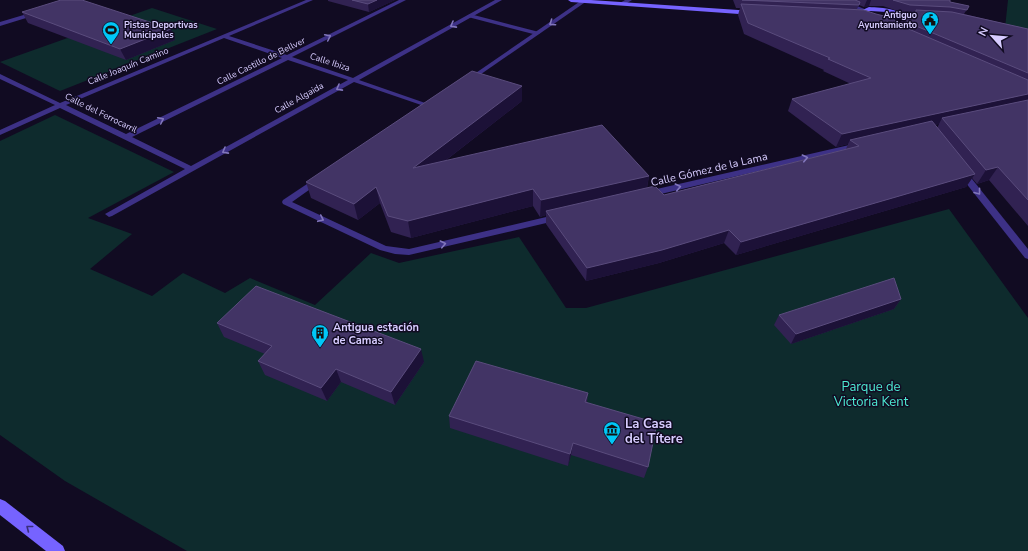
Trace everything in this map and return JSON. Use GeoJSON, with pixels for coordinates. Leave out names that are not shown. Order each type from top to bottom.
{"type":"FeatureCollection","features":[{"type":"Feature","properties":{"kind":"street","name":"Calle Joaquín Camino"},"geometry":{"type":"LineString","coordinates":[[0,133],[59,104],[310,0]]}},
{"type":"Feature","properties":{"kind":"street","name":"Calle Castillo de Bellver"},"geometry":{"type":"LineString","coordinates":[[126,137],[403,0]]}},
{"type":"Feature","properties":{"kind":"street","name":"Calle Algaida"},"geometry":{"type":"LineString","coordinates":[[109,214],[499,0]]}},
{"type":"Feature","properties":{"kind":"street"},"geometry":{"type":"LineString","coordinates":[[571,0],[757,13]]}},
{"type":"Feature","properties":{"kind":"street"},"geometry":{"type":"LineString","coordinates":[[622,4],[629,0]]}},
{"type":"Feature","properties":{"kind":"street"},"geometry":{"type":"LineString","coordinates":[[837,0],[864,10],[882,9],[908,17],[905,24],[889,26],[876,24],[861,17],[853,17]]}},
{"type":"Feature","properties":{"kind":"street"},"geometry":{"type":"LineString","coordinates":[[461,85],[584,1]]}},
{"type":"Feature","properties":{"kind":"street"},"geometry":{"type":"LineString","coordinates":[[861,17],[859,13],[864,10]]}},
{"type":"Feature","properties":{"kind":"street"},"geometry":{"type":"LineString","coordinates":[[0,24],[42,11]]}},
{"type":"Feature","properties":{"kind":"street"},"geometry":{"type":"LineString","coordinates":[[470,16],[537,33]]}},
{"type":"Feature","properties":{"kind":"street"},"geometry":{"type":"LineString","coordinates":[[889,26],[897,33]]}},
{"type":"Feature","properties":{"kind":"street","name":"Calle Ibiza"},"geometry":{"type":"LineString","coordinates":[[225,36],[354,80],[433,104],[423,111]]}},
{"type":"Feature","properties":{"kind":"street","name":"Calle del Ferrocarril"},"geometry":{"type":"LineString","coordinates":[[0,76],[192,169]]}},
{"type":"Feature","properties":{"kind":"street","name":"Calle Gómez de la Lama"},"geometry":{"type":"LineString","coordinates":[[642,196],[866,143]]}},
{"type":"Feature","properties":{"kind":"street"},"geometry":{"type":"LineString","coordinates":[[955,164],[1028,256]]}},
{"type":"Feature","properties":{"kind":"street"},"geometry":{"type":"LineString","coordinates":[[325,176],[286,202],[383,248],[402,252],[409,252],[565,215]]}},
{"type":"Feature","properties":{"kind":"street"},"geometry":{"type":"LineString","coordinates":[[0,506],[58,551]]}},
{"type":"Feature","properties":{"kind":"green space"},"geometry":{"type":"Polygon","coordinates":[[[1008,0],[1028,0],[1028,32],[1005,28],[1008,0]]]}},
{"type":"Feature","properties":{"kind":"green space","name":"Pistas Deportivas Municipales"},"geometry":{"type":"Polygon","coordinates":[[[152,8],[217,29],[60,91],[0,62],[152,8]]]}},
{"type":"Feature","properties":{"kind":"green space","name":"Parque de Victoria Kent"},"geometry":{"type":"Polygon","coordinates":[[[55,115],[174,172],[88,218],[132,234],[90,269],[152,296],[183,273],[225,293],[250,278],[315,305],[371,253],[399,263],[519,237],[566,308],[586,308],[949,209],[1028,318],[1028,551],[187,551],[65,481],[0,435],[0,141],[55,115]]]}},
{"type":"Feature","properties":{"kind":"building"},"geometry":{"type":"Polygon","coordinates":[[[61,0],[82,0],[171,29],[120,49],[22,12],[61,0]]]}},
{"type":"Feature","properties":{"kind":"building"},"geometry":{"type":"Polygon","coordinates":[[[352,0],[377,0],[368,4],[352,0]]]}},
{"type":"Feature","properties":{"kind":"building"},"geometry":{"type":"Polygon","coordinates":[[[742,0],[855,0],[860,2],[859,5],[742,0]]]}},
{"type":"Feature","properties":{"kind":"building"},"geometry":{"type":"Polygon","coordinates":[[[893,0],[950,0],[950,2],[969,6],[967,10],[950,7],[910,5],[893,0]]]}},
{"type":"Feature","properties":{"kind":"building"},"geometry":{"type":"Polygon","coordinates":[[[741,4],[864,10],[892,18],[904,27],[1028,80],[1028,94],[842,134],[792,99],[871,78],[828,59],[830,58],[748,23],[741,4]]]}},
{"type":"Feature","properties":{"kind":"building"},"geometry":{"type":"Polygon","coordinates":[[[916,10],[952,12],[1028,29],[1028,73],[909,23],[903,18],[916,12],[916,10]]]}},
{"type":"Feature","properties":{"kind":"building"},"geometry":{"type":"Polygon","coordinates":[[[472,71],[522,86],[413,168],[602,125],[649,176],[541,200],[533,189],[408,221],[388,216],[376,187],[354,204],[306,182],[472,71]]]}},
{"type":"Feature","properties":{"kind":"building"},"geometry":{"type":"Polygon","coordinates":[[[1028,100],[1028,200],[998,167],[986,170],[942,118],[1028,100]]]}},
{"type":"Feature","properties":{"kind":"building"},"geometry":{"type":"Polygon","coordinates":[[[932,121],[975,174],[741,242],[729,230],[662,250],[587,268],[546,211],[655,186],[664,195],[859,146],[850,140],[932,121]]]}},
{"type":"Feature","properties":{"kind":"building"},"geometry":{"type":"Polygon","coordinates":[[[894,278],[901,299],[796,334],[779,315],[894,278]]]}},
{"type":"Feature","properties":{"kind":"building","name":"Antigua estación de Camas"},"geometry":{"type":"Polygon","coordinates":[[[256,286],[421,349],[391,392],[336,369],[321,388],[258,361],[272,346],[217,323],[256,286]]]}},
{"type":"Feature","properties":{"kind":"building"},"geometry":{"type":"Polygon","coordinates":[[[476,361],[588,393],[585,402],[657,423],[648,467],[573,443],[570,454],[449,416],[476,361]]]}},
{"type":"Feature","properties":{"kind":"place","name":"Antiguo Ayuntamiento"},"geometry":{"type":"Point","coordinates":[930,35]}},
{"type":"Feature","properties":{"kind":"place","name":"Pistas Deportivas Municipales"},"geometry":{"type":"Point","coordinates":[111,45]}},
{"type":"Feature","properties":{"kind":"place","name":"Antigua estación de Camas"},"geometry":{"type":"Point","coordinates":[320,348]}},
{"type":"Feature","properties":{"kind":"place","name":"La Casa del Títere"},"geometry":{"type":"Point","coordinates":[612,445]}}]}
